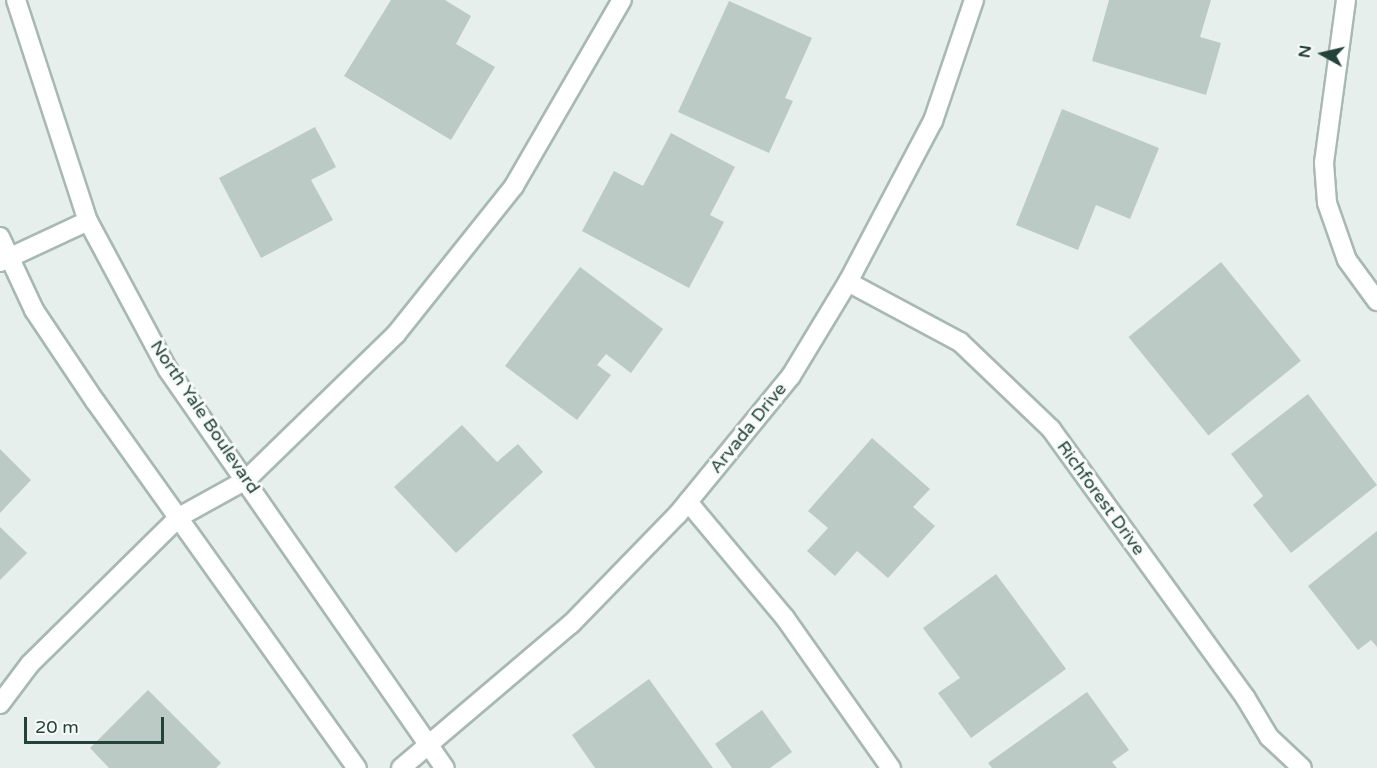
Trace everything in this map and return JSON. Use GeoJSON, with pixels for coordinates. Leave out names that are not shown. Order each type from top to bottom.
{"type":"FeatureCollection","features":[{"type":"Feature","properties":{"kind":"street","name":"North Yale Boulevard"},"geometry":{"type":"LineString","coordinates":[[16,0],[88,221],[168,369],[445,768]]}},
{"type":"Feature","properties":{"kind":"street"},"geometry":{"type":"LineString","coordinates":[[0,704],[30,664],[179,517],[246,480],[396,334],[513,186],[622,0]]}},
{"type":"Feature","properties":{"kind":"street","name":"Arvada Drive"},"geometry":{"type":"LineString","coordinates":[[401,768],[429,747],[571,624],[688,502],[791,376],[848,282],[933,121],[974,0]]}},
{"type":"Feature","properties":{"kind":"street"},"geometry":{"type":"LineString","coordinates":[[1346,0],[1324,163],[1327,204],[1347,260],[1377,301]]}},
{"type":"Feature","properties":{"kind":"street"},"geometry":{"type":"LineString","coordinates":[[4,260],[88,221]]}},
{"type":"Feature","properties":{"kind":"street"},"geometry":{"type":"LineString","coordinates":[[0,237],[4,260],[40,319],[357,768]]}},
{"type":"Feature","properties":{"kind":"street","name":"Richforest Drive"},"geometry":{"type":"LineString","coordinates":[[848,282],[960,342],[1051,429],[1245,697],[1269,737],[1302,768]]}},
{"type":"Feature","properties":{"kind":"street"},"geometry":{"type":"LineString","coordinates":[[688,502],[784,618],[891,768]]}},
{"type":"Feature","properties":{"kind":"building"},"geometry":{"type":"Polygon","coordinates":[[[391,0],[445,0],[471,16],[456,44],[495,67],[451,140],[344,76],[391,0]]]}},
{"type":"Feature","properties":{"kind":"building"},"geometry":{"type":"Polygon","coordinates":[[[1109,0],[1211,0],[1200,37],[1221,43],[1206,95],[1092,61],[1109,0]]]}},
{"type":"Feature","properties":{"kind":"building"},"geometry":{"type":"Polygon","coordinates":[[[729,1],[812,38],[785,98],[793,101],[769,153],[678,112],[729,1]]]}},
{"type":"Feature","properties":{"kind":"building"},"geometry":{"type":"Polygon","coordinates":[[[1062,109],[1159,148],[1130,219],[1096,205],[1078,250],[1016,225],[1062,109]]]}},
{"type":"Feature","properties":{"kind":"building"},"geometry":{"type":"Polygon","coordinates":[[[315,127],[336,167],[311,180],[333,220],[261,258],[219,178],[315,127]]]}},
{"type":"Feature","properties":{"kind":"building"},"geometry":{"type":"Polygon","coordinates":[[[671,133],[735,167],[710,215],[724,222],[689,288],[582,231],[614,171],[643,186],[671,133]]]}},
{"type":"Feature","properties":{"kind":"building"},"geometry":{"type":"Polygon","coordinates":[[[1221,262],[1301,361],[1208,436],[1129,337],[1221,262]]]}},
{"type":"Feature","properties":{"kind":"building"},"geometry":{"type":"Polygon","coordinates":[[[580,267],[663,329],[631,373],[606,354],[597,365],[611,375],[577,420],[505,366],[580,267]]]}},
{"type":"Feature","properties":{"kind":"building"},"geometry":{"type":"Polygon","coordinates":[[[1308,394],[1377,485],[1291,553],[1253,505],[1263,496],[1231,454],[1308,394]]]}},
{"type":"Feature","properties":{"kind":"building"},"geometry":{"type":"Polygon","coordinates":[[[462,425],[497,462],[518,444],[543,472],[456,553],[394,487],[462,425]]]}},
{"type":"Feature","properties":{"kind":"building"},"geometry":{"type":"Polygon","coordinates":[[[872,438],[930,489],[913,507],[935,526],[888,578],[857,551],[835,576],[807,551],[828,528],[808,511],[872,438]]]}},
{"type":"Feature","properties":{"kind":"building"},"geometry":{"type":"Polygon","coordinates":[[[0,449],[31,480],[0,513],[0,449]]]}},
{"type":"Feature","properties":{"kind":"building"},"geometry":{"type":"Polygon","coordinates":[[[0,527],[27,553],[0,580],[0,527]]]}},
{"type":"Feature","properties":{"kind":"building"},"geometry":{"type":"Polygon","coordinates":[[[1377,531],[1377,647],[1371,640],[1358,650],[1308,586],[1377,531]]]}},
{"type":"Feature","properties":{"kind":"building"},"geometry":{"type":"Polygon","coordinates":[[[996,574],[1066,669],[971,738],[938,693],[960,678],[923,628],[996,574]]]}},
{"type":"Feature","properties":{"kind":"building"},"geometry":{"type":"Polygon","coordinates":[[[649,679],[713,768],[595,768],[572,735],[649,679]]]}},
{"type":"Feature","properties":{"kind":"building"},"geometry":{"type":"Polygon","coordinates":[[[148,690],[221,763],[216,768],[109,768],[90,748],[148,690]]]}},
{"type":"Feature","properties":{"kind":"building"},"geometry":{"type":"Polygon","coordinates":[[[1087,692],[1129,750],[1112,762],[1117,768],[992,768],[988,763],[1087,692]]]}},
{"type":"Feature","properties":{"kind":"building"},"geometry":{"type":"Polygon","coordinates":[[[762,710],[792,752],[770,768],[732,768],[715,744],[762,710]]]}}]}
